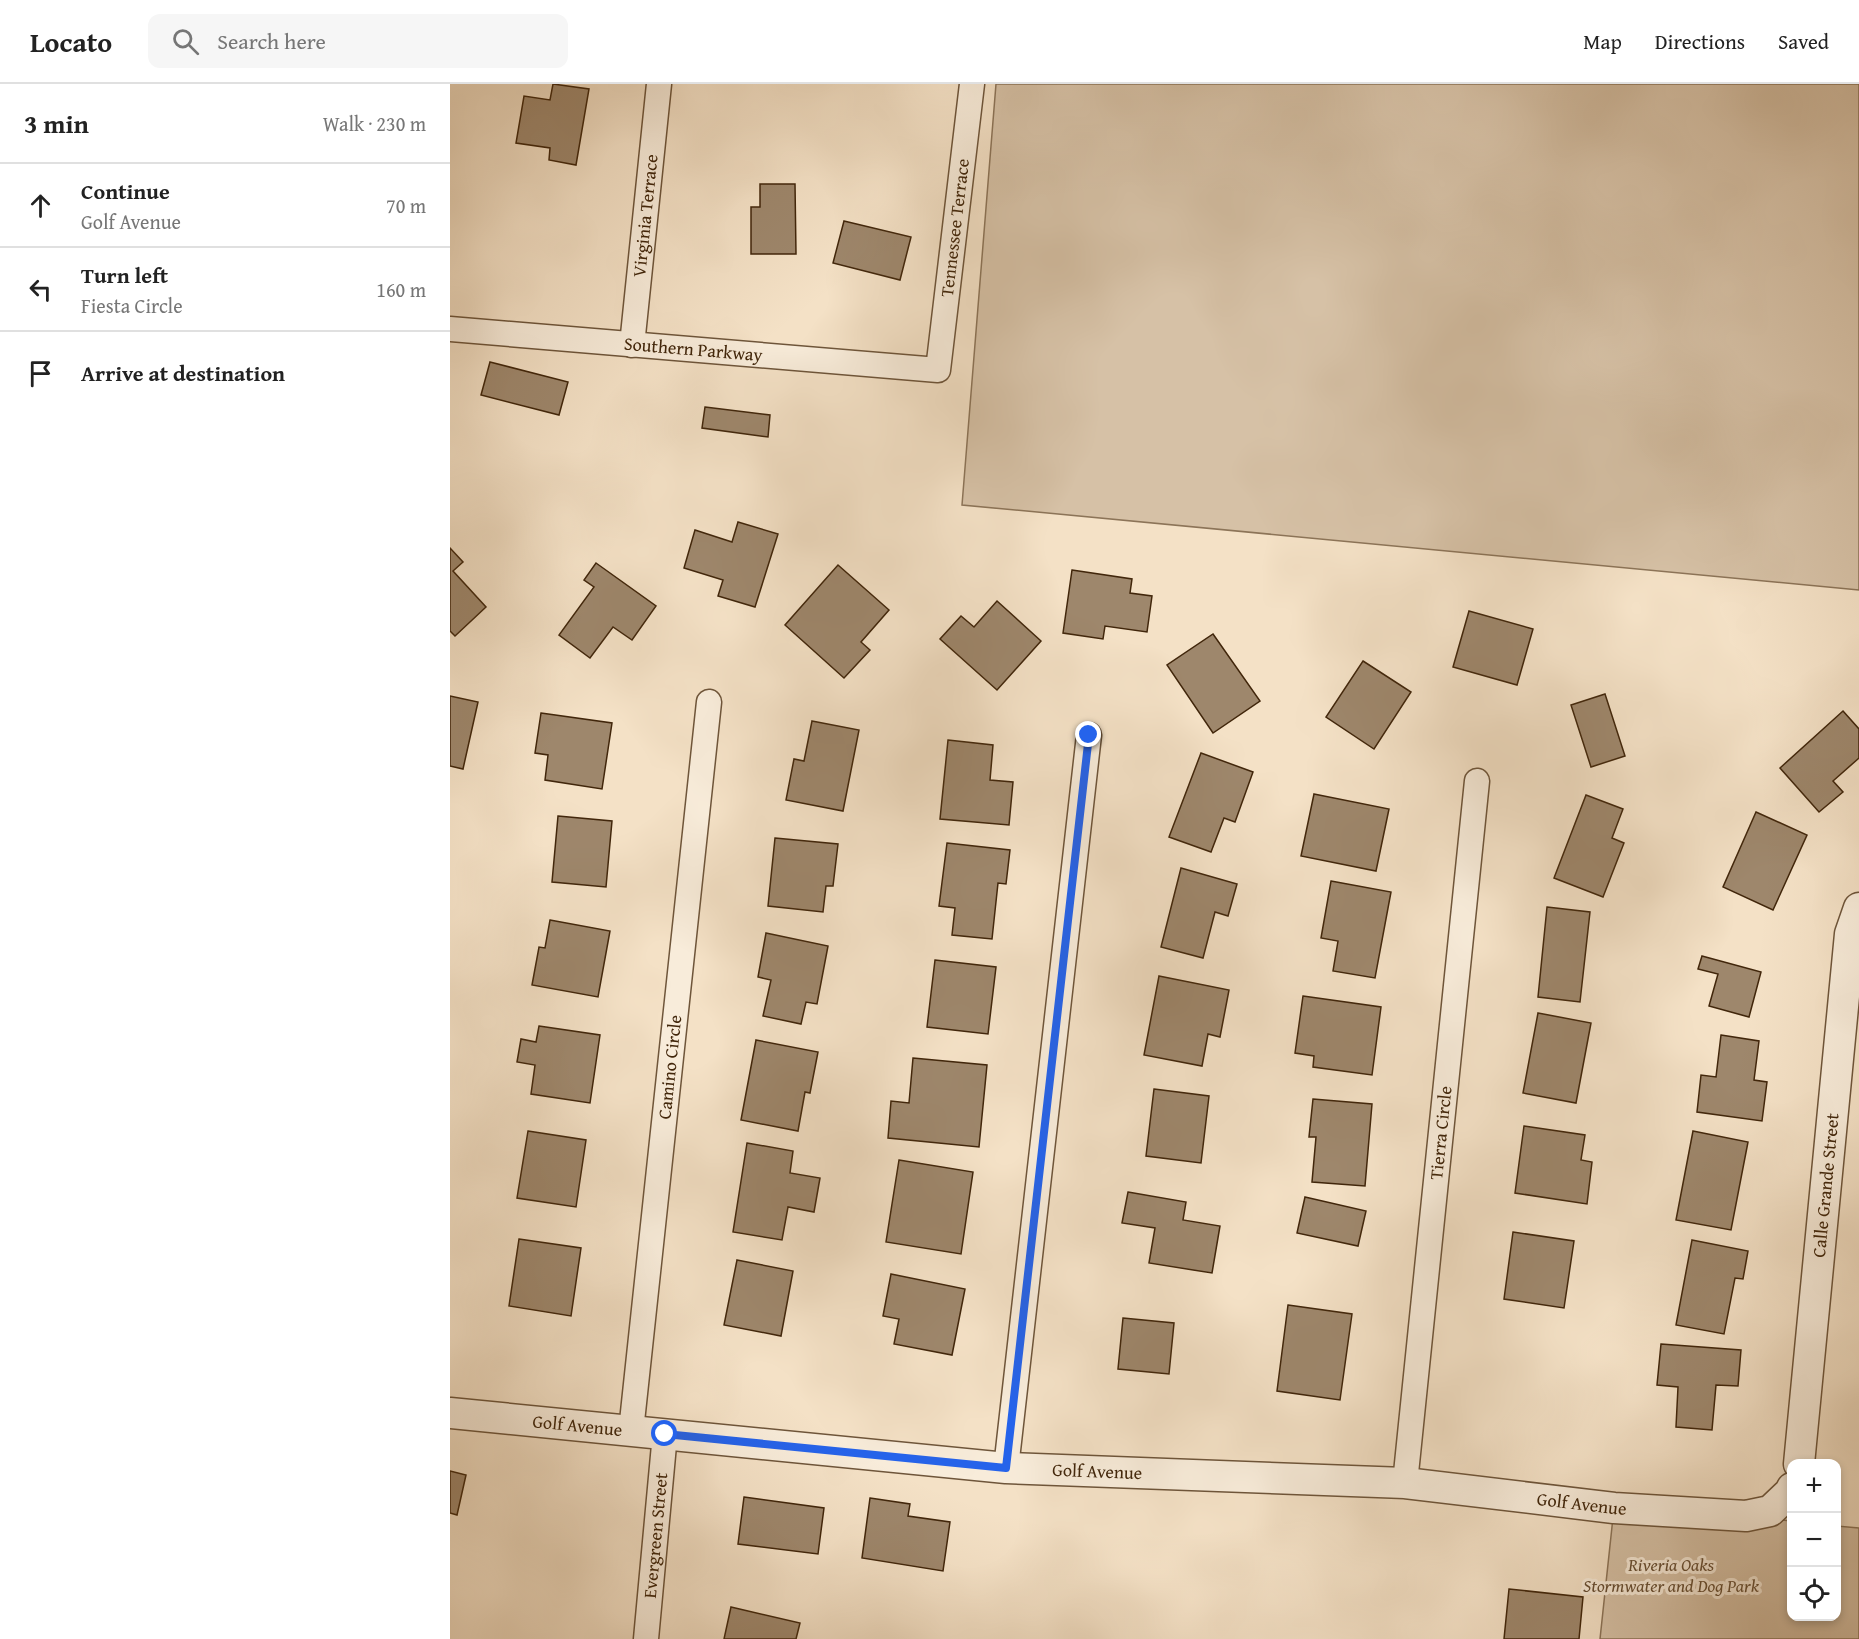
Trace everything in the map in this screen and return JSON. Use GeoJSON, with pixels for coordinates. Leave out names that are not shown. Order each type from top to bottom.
{"type":"FeatureCollection","features":[{"type":"Feature","properties":{"kind":"street","name":"Virginia Terrace"},"geometry":{"type":"LineString","coordinates":[[632,345],[659,84]]}},
{"type":"Feature","properties":{"kind":"street","name":"Tennessee Terrace"},"geometry":{"type":"LineString","coordinates":[[938,370],[972,84]]}},
{"type":"Feature","properties":{"kind":"street","name":"Southern Parkway"},"geometry":{"type":"LineString","coordinates":[[450,329],[938,370]]}},
{"type":"Feature","properties":{"kind":"street","name":"Camino Circle"},"geometry":{"type":"LineString","coordinates":[[631,1431],[709,702]]}},
{"type":"Feature","properties":{"kind":"street"},"geometry":{"type":"LineString","coordinates":[[1006,1468],[1089,735]]}},
{"type":"Feature","properties":{"kind":"street","name":"Tierra Circle"},"geometry":{"type":"LineString","coordinates":[[1405,1483],[1477,781]]}},
{"type":"Feature","properties":{"kind":"street","name":"Calle Grande Street"},"geometry":{"type":"LineString","coordinates":[[1799,1459],[1850,934],[1859,908]]}},
{"type":"Feature","properties":{"kind":"street","name":"Golf Avenue"},"geometry":{"type":"LineString","coordinates":[[450,1413],[1006,1468],[1405,1483],[1614,1508],[1746,1516],[1770,1511],[1787,1495]]}},
{"type":"Feature","properties":{"kind":"street","name":"Evergreen Street"},"geometry":{"type":"LineString","coordinates":[[646,1639],[665,1434]]}},
{"type":"Feature","properties":{"kind":"green space"},"geometry":{"type":"Polygon","coordinates":[[[996,84],[1859,84],[1859,590],[962,505],[996,84]]]}},
{"type":"Feature","properties":{"kind":"green space","name":"Riveria Oaks Stormwater and Dog Park"},"geometry":{"type":"Polygon","coordinates":[[[1614,1508],[1787,1521],[1787,1621],[1841,1621],[1841,1526],[1859,1528],[1859,1639],[1600,1639],[1614,1508]]]}},
{"type":"Feature","properties":{"kind":"building"},"geometry":{"type":"Polygon","coordinates":[[[553,84],[589,89],[576,165],[549,160],[550,148],[516,143],[524,96],[550,100],[553,84]]]}},
{"type":"Feature","properties":{"kind":"building"},"geometry":{"type":"Polygon","coordinates":[[[760,184],[795,184],[796,254],[751,254],[751,207],[760,207],[760,184]]]}},
{"type":"Feature","properties":{"kind":"building"},"geometry":{"type":"Polygon","coordinates":[[[844,221],[911,237],[900,280],[833,263],[844,221]]]}},
{"type":"Feature","properties":{"kind":"building"},"geometry":{"type":"Polygon","coordinates":[[[490,362],[568,382],[559,415],[481,395],[490,362]]]}},
{"type":"Feature","properties":{"kind":"building"},"geometry":{"type":"Polygon","coordinates":[[[705,407],[770,415],[768,437],[702,428],[705,407]]]}},
{"type":"Feature","properties":{"kind":"building"},"geometry":{"type":"Polygon","coordinates":[[[738,522],[778,534],[755,607],[718,596],[723,580],[684,568],[695,530],[732,542],[738,522]]]}},
{"type":"Feature","properties":{"kind":"building"},"geometry":{"type":"Polygon","coordinates":[[[450,548],[463,562],[453,571],[486,607],[455,636],[450,631],[450,548]]]}},
{"type":"Feature","properties":{"kind":"building"},"geometry":{"type":"Polygon","coordinates":[[[596,563],[656,606],[632,640],[613,627],[590,658],[559,635],[594,587],[584,580],[596,563]]]}},
{"type":"Feature","properties":{"kind":"building"},"geometry":{"type":"Polygon","coordinates":[[[838,565],[889,610],[861,642],[870,650],[844,678],[785,625],[838,565]]]}},
{"type":"Feature","properties":{"kind":"building"},"geometry":{"type":"Polygon","coordinates":[[[1072,570],[1132,579],[1130,593],[1152,596],[1147,632],[1105,626],[1103,639],[1063,633],[1072,570]]]}},
{"type":"Feature","properties":{"kind":"building"},"geometry":{"type":"Polygon","coordinates":[[[997,601],[1041,641],[997,690],[940,639],[961,616],[974,627],[997,601]]]}},
{"type":"Feature","properties":{"kind":"building"},"geometry":{"type":"Polygon","coordinates":[[[1469,611],[1533,629],[1517,685],[1453,667],[1469,611]]]}},
{"type":"Feature","properties":{"kind":"building"},"geometry":{"type":"Polygon","coordinates":[[[1213,634],[1260,701],[1213,733],[1167,665],[1213,634]]]}},
{"type":"Feature","properties":{"kind":"building"},"geometry":{"type":"Polygon","coordinates":[[[1363,661],[1411,692],[1374,749],[1326,717],[1363,661]]]}},
{"type":"Feature","properties":{"kind":"building"},"geometry":{"type":"Polygon","coordinates":[[[1605,694],[1625,756],[1591,767],[1571,705],[1605,694]]]}},
{"type":"Feature","properties":{"kind":"building"},"geometry":{"type":"Polygon","coordinates":[[[450,696],[478,702],[463,769],[450,766],[450,696]]]}},
{"type":"Feature","properties":{"kind":"building"},"geometry":{"type":"Polygon","coordinates":[[[1843,711],[1859,729],[1859,758],[1833,781],[1843,792],[1819,812],[1780,768],[1843,711]]]}},
{"type":"Feature","properties":{"kind":"building"},"geometry":{"type":"Polygon","coordinates":[[[541,713],[612,723],[602,789],[545,780],[548,755],[535,753],[541,713]]]}},
{"type":"Feature","properties":{"kind":"building"},"geometry":{"type":"Polygon","coordinates":[[[812,721],[859,730],[843,811],[786,800],[794,759],[804,761],[812,721]]]}},
{"type":"Feature","properties":{"kind":"building"},"geometry":{"type":"Polygon","coordinates":[[[948,740],[993,745],[990,780],[1013,782],[1009,825],[940,819],[948,740]]]}},
{"type":"Feature","properties":{"kind":"building"},"geometry":{"type":"Polygon","coordinates":[[[1201,753],[1253,772],[1235,822],[1224,818],[1211,852],[1169,837],[1201,753]]]}},
{"type":"Feature","properties":{"kind":"building"},"geometry":{"type":"Polygon","coordinates":[[[1314,794],[1389,809],[1376,871],[1301,856],[1314,794]]]}},
{"type":"Feature","properties":{"kind":"building"},"geometry":{"type":"Polygon","coordinates":[[[1586,795],[1623,809],[1612,838],[1624,843],[1603,897],[1554,878],[1586,795]]]}},
{"type":"Feature","properties":{"kind":"building"},"geometry":{"type":"Polygon","coordinates":[[[1756,812],[1807,835],[1773,910],[1723,887],[1756,812]]]}},
{"type":"Feature","properties":{"kind":"building"},"geometry":{"type":"Polygon","coordinates":[[[558,816],[612,821],[606,887],[552,882],[558,816]]]}},
{"type":"Feature","properties":{"kind":"building"},"geometry":{"type":"Polygon","coordinates":[[[775,838],[838,844],[833,886],[826,886],[823,912],[768,906],[775,838]]]}},
{"type":"Feature","properties":{"kind":"building"},"geometry":{"type":"Polygon","coordinates":[[[947,843],[1010,850],[1006,884],[998,883],[992,939],[952,935],[955,908],[939,906],[947,843]]]}},
{"type":"Feature","properties":{"kind":"building"},"geometry":{"type":"Polygon","coordinates":[[[1181,868],[1237,884],[1228,916],[1215,912],[1203,958],[1161,947],[1181,868]]]}},
{"type":"Feature","properties":{"kind":"building"},"geometry":{"type":"Polygon","coordinates":[[[1331,881],[1391,892],[1375,978],[1333,971],[1338,941],[1321,938],[1331,881]]]}},
{"type":"Feature","properties":{"kind":"building"},"geometry":{"type":"Polygon","coordinates":[[[1547,907],[1590,912],[1580,1002],[1538,997],[1547,907]]]}},
{"type":"Feature","properties":{"kind":"building"},"geometry":{"type":"Polygon","coordinates":[[[550,920],[610,931],[598,997],[532,985],[539,947],[545,948],[550,920]]]}},
{"type":"Feature","properties":{"kind":"building"},"geometry":{"type":"Polygon","coordinates":[[[766,933],[828,946],[817,1004],[806,1002],[801,1024],[763,1016],[771,980],[758,977],[766,933]]]}},
{"type":"Feature","properties":{"kind":"building"},"geometry":{"type":"Polygon","coordinates":[[[1702,956],[1761,972],[1749,1017],[1709,1006],[1718,974],[1698,969],[1702,956]]]}},
{"type":"Feature","properties":{"kind":"building"},"geometry":{"type":"Polygon","coordinates":[[[935,960],[996,967],[988,1034],[927,1027],[935,960]]]}},
{"type":"Feature","properties":{"kind":"building"},"geometry":{"type":"Polygon","coordinates":[[[1159,976],[1229,990],[1220,1037],[1208,1034],[1202,1066],[1144,1055],[1159,976]]]}},
{"type":"Feature","properties":{"kind":"building"},"geometry":{"type":"Polygon","coordinates":[[[1303,996],[1381,1007],[1372,1075],[1313,1067],[1314,1056],[1295,1053],[1303,996]]]}},
{"type":"Feature","properties":{"kind":"building"},"geometry":{"type":"Polygon","coordinates":[[[1538,1013],[1591,1023],[1576,1103],[1523,1093],[1538,1013]]]}},
{"type":"Feature","properties":{"kind":"building"},"geometry":{"type":"Polygon","coordinates":[[[539,1026],[600,1035],[590,1103],[531,1094],[535,1065],[517,1062],[521,1039],[536,1042],[539,1026]]]}},
{"type":"Feature","properties":{"kind":"building"},"geometry":{"type":"Polygon","coordinates":[[[1721,1035],[1759,1041],[1754,1080],[1767,1082],[1762,1121],[1697,1112],[1701,1075],[1716,1077],[1721,1035]]]}},
{"type":"Feature","properties":{"kind":"building"},"geometry":{"type":"Polygon","coordinates":[[[756,1040],[818,1052],[810,1093],[805,1092],[798,1131],[741,1120],[756,1040]]]}},
{"type":"Feature","properties":{"kind":"building"},"geometry":{"type":"Polygon","coordinates":[[[913,1058],[987,1065],[979,1147],[888,1138],[891,1101],[909,1103],[913,1058]]]}},
{"type":"Feature","properties":{"kind":"building"},"geometry":{"type":"Polygon","coordinates":[[[1154,1089],[1209,1096],[1201,1163],[1146,1156],[1154,1089]]]}},
{"type":"Feature","properties":{"kind":"building"},"geometry":{"type":"Polygon","coordinates":[[[1313,1099],[1372,1104],[1365,1186],[1312,1182],[1316,1137],[1309,1137],[1313,1099]]]}},
{"type":"Feature","properties":{"kind":"building"},"geometry":{"type":"Polygon","coordinates":[[[1524,1126],[1585,1135],[1581,1160],[1592,1162],[1587,1204],[1515,1193],[1524,1126]]]}},
{"type":"Feature","properties":{"kind":"building"},"geometry":{"type":"Polygon","coordinates":[[[528,1131],[586,1140],[576,1207],[517,1198],[528,1131]]]}},
{"type":"Feature","properties":{"kind":"building"},"geometry":{"type":"Polygon","coordinates":[[[1693,1131],[1748,1142],[1731,1230],[1676,1220],[1693,1131]]]}},
{"type":"Feature","properties":{"kind":"building"},"geometry":{"type":"Polygon","coordinates":[[[747,1143],[793,1151],[790,1173],[820,1178],[814,1212],[788,1207],[782,1240],[733,1232],[747,1143]]]}},
{"type":"Feature","properties":{"kind":"building"},"geometry":{"type":"Polygon","coordinates":[[[899,1160],[973,1172],[961,1254],[886,1242],[899,1160]]]}},
{"type":"Feature","properties":{"kind":"building"},"geometry":{"type":"Polygon","coordinates":[[[1128,1192],[1186,1202],[1183,1220],[1220,1226],[1212,1273],[1149,1263],[1155,1228],[1122,1223],[1128,1192]]]}},
{"type":"Feature","properties":{"kind":"building"},"geometry":{"type":"Polygon","coordinates":[[[1305,1197],[1366,1211],[1358,1246],[1297,1233],[1305,1197]]]}},
{"type":"Feature","properties":{"kind":"building"},"geometry":{"type":"Polygon","coordinates":[[[1513,1232],[1574,1241],[1564,1308],[1504,1299],[1513,1232]]]}},
{"type":"Feature","properties":{"kind":"building"},"geometry":{"type":"Polygon","coordinates":[[[519,1239],[581,1248],[571,1316],[509,1306],[519,1239]]]}},
{"type":"Feature","properties":{"kind":"building"},"geometry":{"type":"Polygon","coordinates":[[[1692,1240],[1748,1251],[1743,1279],[1735,1278],[1724,1334],[1676,1325],[1692,1240]]]}},
{"type":"Feature","properties":{"kind":"building"},"geometry":{"type":"Polygon","coordinates":[[[737,1260],[793,1271],[781,1336],[724,1325],[737,1260]]]}},
{"type":"Feature","properties":{"kind":"building"},"geometry":{"type":"Polygon","coordinates":[[[891,1274],[965,1289],[952,1355],[894,1344],[899,1319],[883,1316],[891,1274]]]}},
{"type":"Feature","properties":{"kind":"building"},"geometry":{"type":"Polygon","coordinates":[[[1288,1305],[1352,1314],[1340,1400],[1277,1391],[1288,1305]]]}},
{"type":"Feature","properties":{"kind":"building"},"geometry":{"type":"Polygon","coordinates":[[[1123,1318],[1174,1323],[1169,1374],[1118,1369],[1123,1318]]]}},
{"type":"Feature","properties":{"kind":"building"},"geometry":{"type":"Polygon","coordinates":[[[1661,1344],[1741,1350],[1738,1386],[1716,1385],[1712,1430],[1676,1427],[1678,1387],[1657,1385],[1661,1344]]]}},
{"type":"Feature","properties":{"kind":"building"},"geometry":{"type":"Polygon","coordinates":[[[450,1471],[466,1475],[457,1515],[450,1513],[450,1471]]]}},
{"type":"Feature","properties":{"kind":"building"},"geometry":{"type":"Polygon","coordinates":[[[744,1497],[824,1508],[818,1554],[738,1544],[744,1497]]]}},
{"type":"Feature","properties":{"kind":"building"},"geometry":{"type":"Polygon","coordinates":[[[870,1498],[910,1504],[908,1516],[950,1522],[943,1571],[862,1558],[870,1498]]]}},
{"type":"Feature","properties":{"kind":"building"},"geometry":{"type":"Polygon","coordinates":[[[1509,1589],[1583,1597],[1579,1639],[1504,1639],[1509,1589]]]}},
{"type":"Feature","properties":{"kind":"building"},"geometry":{"type":"Polygon","coordinates":[[[731,1607],[800,1623],[796,1639],[724,1639],[731,1607]]]}},
{"type":"Feature","properties":{"kind":"route"},"geometry":{"type":"LineString","coordinates":[[665,1434],[1006,1468],[1089,735]]}}]}
